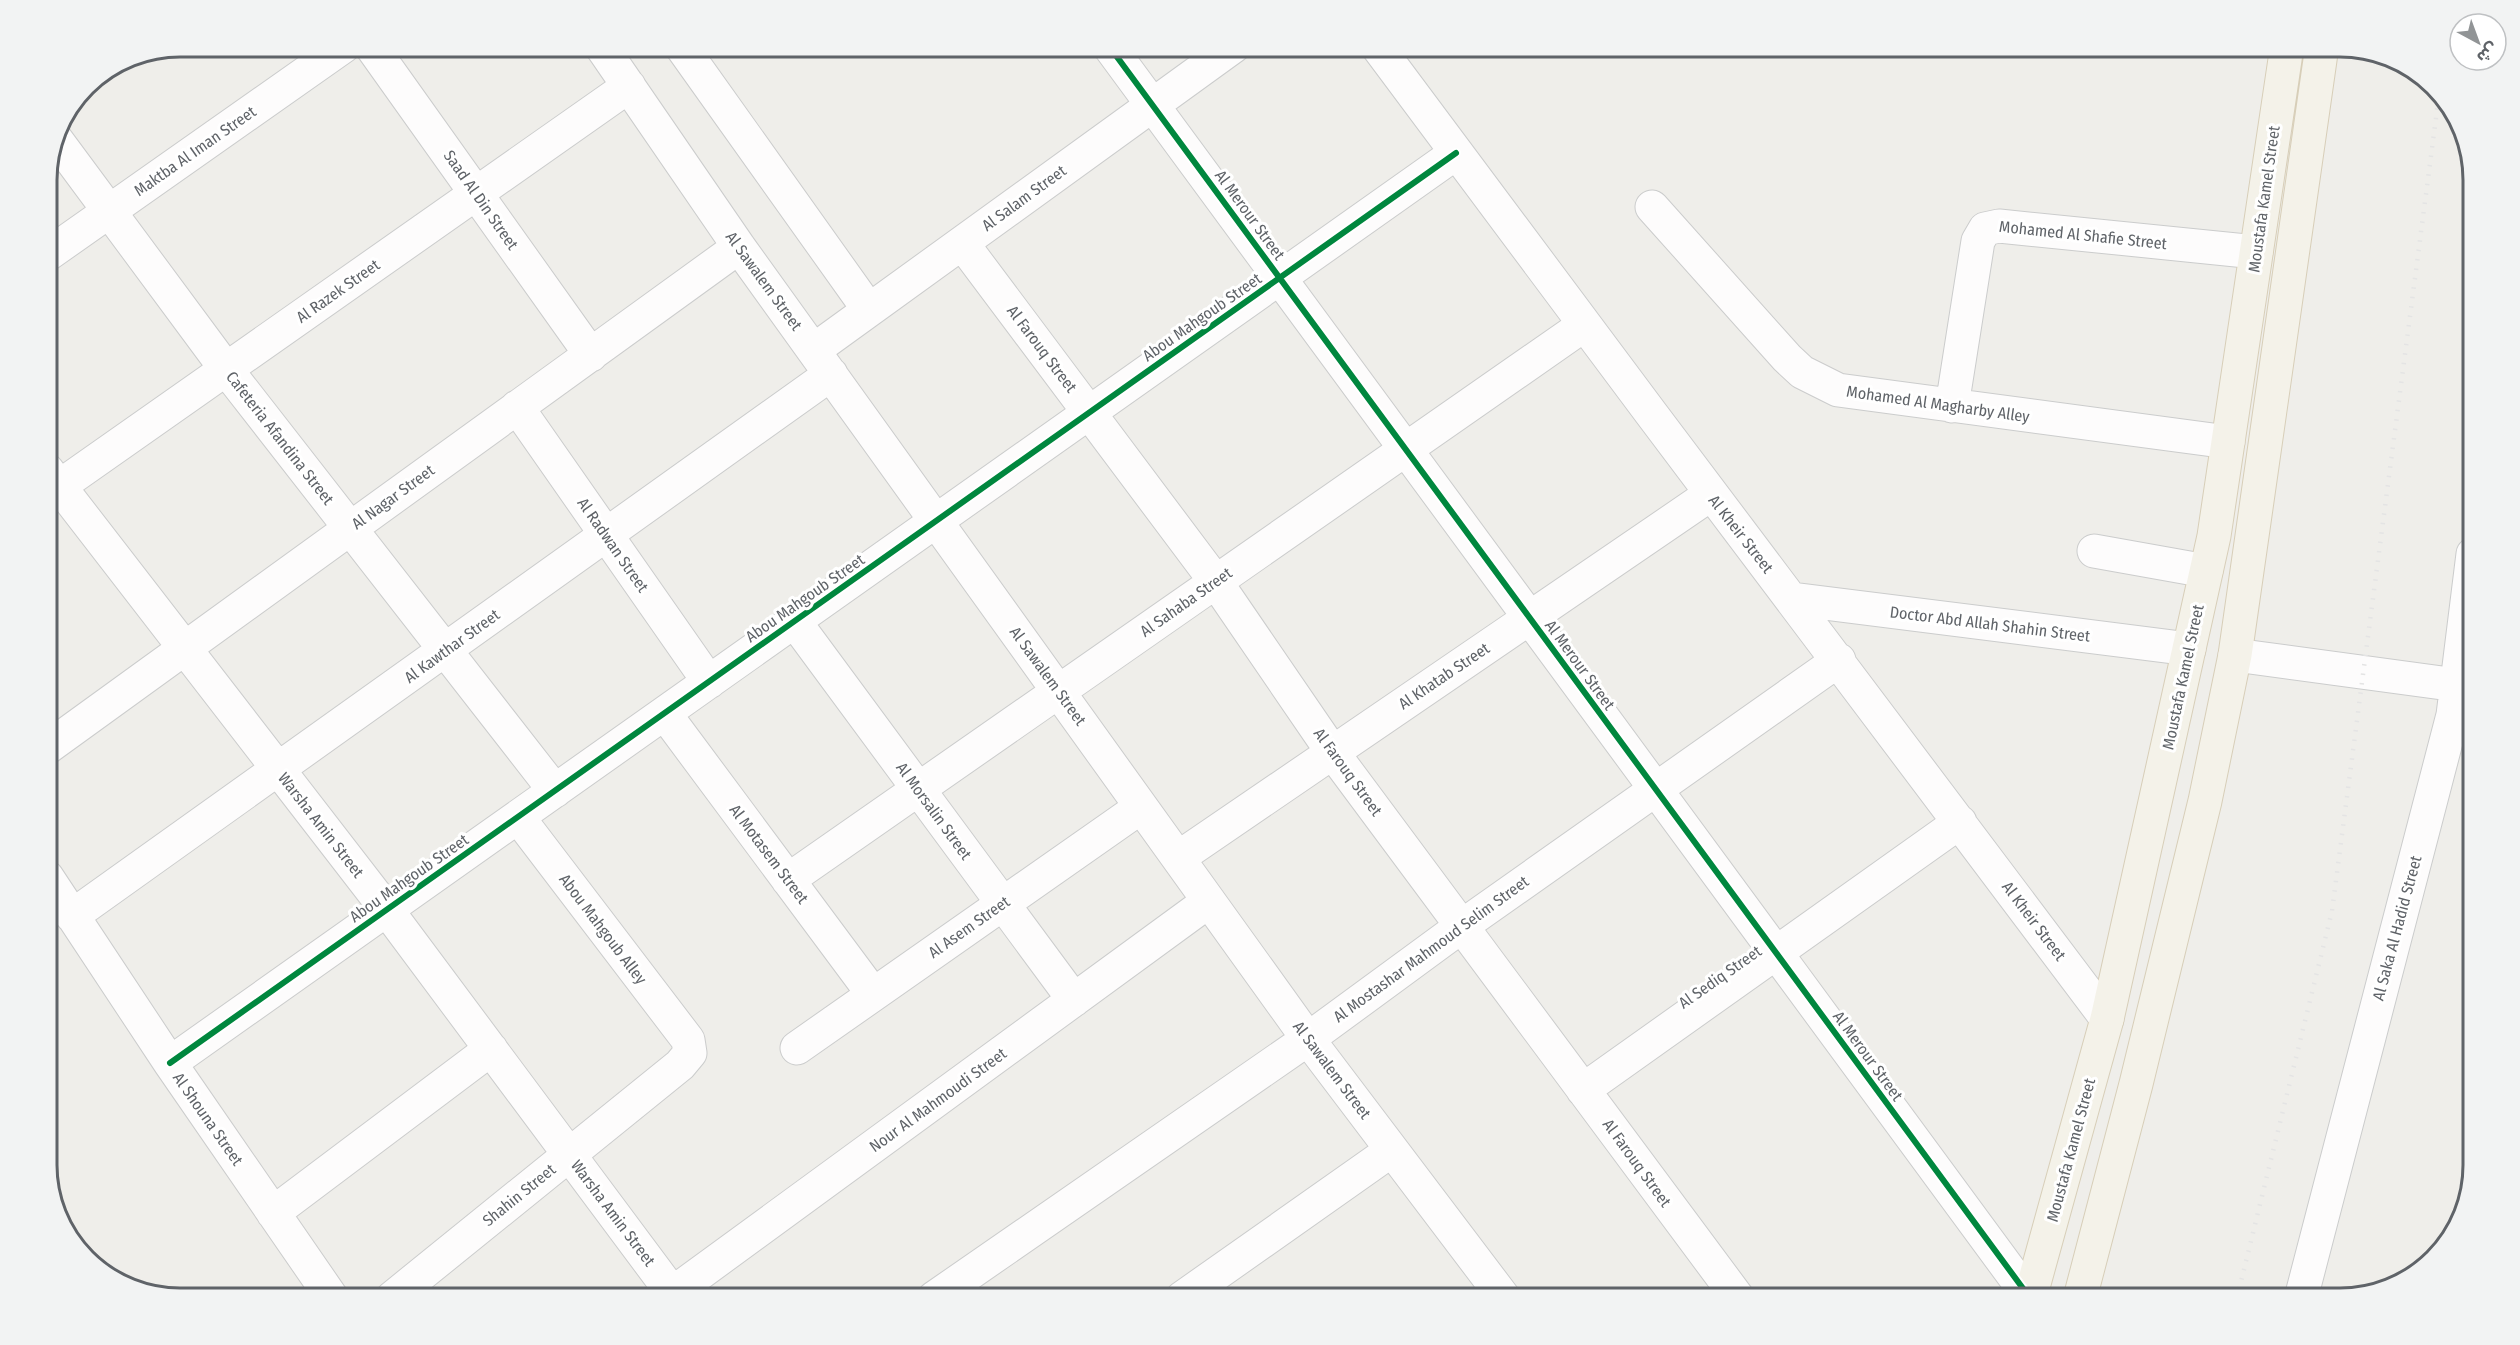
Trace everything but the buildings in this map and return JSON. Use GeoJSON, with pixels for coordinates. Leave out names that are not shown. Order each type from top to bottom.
{"type":"FeatureCollection","features":[{"type":"Feature","properties":{"kind":"main road","name":"Moustafa Kamel Street"},"geometry":{"type":"LineString","coordinates":[[2033,1288],[2107,1019],[2214,536],[2285,57]]}},
{"type":"Feature","properties":{"kind":"main road"},"geometry":{"type":"LineString","coordinates":[[2083,1288],[2136,1084],[2205,801],[2235,655],[2320,57]]}},
{"type":"Feature","properties":{"kind":"street","name":"Maktba Al Iman Street"},"geometry":{"type":"LineString","coordinates":[[57,248],[328,57]]}},
{"type":"Feature","properties":{"kind":"street","name":"Saad Al Din Street"},"geometry":{"type":"LineString","coordinates":[[379,57],[591,355]]}},
{"type":"Feature","properties":{"kind":"street","name":"Al Sawalem Street"},"geometry":{"type":"LineString","coordinates":[[609,57],[739,247],[1209,902],[1392,1150],[1490,1288]]}},
{"type":"Feature","properties":{"kind":"street"},"geometry":{"type":"LineString","coordinates":[[689,57],[870,310]]}},
{"type":"Feature","properties":{"kind":"street","name":"Al Merour Street"},"geometry":{"type":"LineString","coordinates":[[1117,57],[2022,1288]]}},
{"type":"Feature","properties":{"kind":"street","name":"Al Salam Street"},"geometry":{"type":"LineString","coordinates":[[823,362],[870,310],[1219,57]]}},
{"type":"Feature","properties":{"kind":"street","name":"Al Kheir Street"},"geometry":{"type":"LineString","coordinates":[[1385,57],[2107,1019]]}},
{"type":"Feature","properties":{"kind":"street","name":"Al Razek Street"},"geometry":{"type":"LineString","coordinates":[[57,480],[226,369],[629,86]]}},
{"type":"Feature","properties":{"kind":"street","name":"Cafeteria Afandina Street"},"geometry":{"type":"LineString","coordinates":[[62,147],[226,369],[555,791]]}},
{"type":"Feature","properties":{"kind":"street","name":"Abou Mahgoub Street"},"geometry":{"type":"LineString","coordinates":[[170,1063],[1456,153]]}},
{"type":"Feature","properties":{"kind":"street","name":"Mohamed Al Magharby Alley"},"geometry":{"type":"LineString","coordinates":[[1652,207],[1787,358],[1802,372],[1838,390],[2228,442]]}},
{"type":"Feature","properties":{"kind":"street","name":"Mohamed Al Shafie Street"},"geometry":{"type":"LineString","coordinates":[[1952,406],[1978,241],[1985,229],[2000,226],[2256,252]]}},
{"type":"Feature","properties":{"kind":"street","name":"Al Farouq Street"},"geometry":{"type":"LineString","coordinates":[[962,243],[1216,582],[1333,753],[1730,1288]]}},
{"type":"Feature","properties":{"kind":"street","name":"Al Nagar Street"},"geometry":{"type":"LineString","coordinates":[[57,741],[739,247]]}},
{"type":"Feature","properties":{"kind":"street","name":"Al Sahaba Street"},"geometry":{"type":"LineString","coordinates":[[788,880],[1584,325]]}},
{"type":"Feature","properties":{"kind":"street","name":"Al Kawthar Street"},"geometry":{"type":"LineString","coordinates":[[72,916],[607,535],[823,362]]}},
{"type":"Feature","properties":{"kind":"street","name":"Al Radwan Street"},"geometry":{"type":"LineString","coordinates":[[517,407],[709,682]]}},
{"type":"Feature","properties":{"kind":"street","name":"Warsha Amin Street"},"geometry":{"type":"LineString","coordinates":[[57,491],[185,648],[387,910],[665,1288]]}},
{"type":"Feature","properties":{"kind":"street","name":"Al Khatab Street"},"geometry":{"type":"LineString","coordinates":[[1178,858],[1711,494]]}},
{"type":"Feature","properties":{"kind":"street"},"geometry":{"type":"LineString","coordinates":[[2094,551],[2206,571]]}},
{"type":"Feature","properties":{"kind":"street","name":"Doctor Abd Allah Shahin Street"},"geometry":{"type":"LineString","coordinates":[[1792,599],[2189,648]]}},
{"type":"Feature","properties":{"kind":"street","name":"Al Morsalin Street"},"geometry":{"type":"LineString","coordinates":[[795,622],[1074,1000]]}},
{"type":"Feature","properties":{"kind":"street"},"geometry":{"type":"LineString","coordinates":[[2235,655],[2461,707]]}},
{"type":"Feature","properties":{"kind":"street","name":"Al Mostashar Mahmoud Selim Street"},"geometry":{"type":"LineString","coordinates":[[950,1288],[1308,1039],[1462,926],[1839,660]]}},
{"type":"Feature","properties":{"kind":"street","name":"Al Saka Al Hadid Street"},"geometry":{"type":"LineString","coordinates":[[2304,1288],[2461,707],[2463,691]]}},
{"type":"Feature","properties":{"kind":"street","name":"Al Motasem Street"},"geometry":{"type":"LineString","coordinates":[[665,714],[873,994]]}},
{"type":"Feature","properties":{"kind":"street","name":"Al Asem Street"},"geometry":{"type":"LineString","coordinates":[[797,1048],[1141,807]]}},
{"type":"Feature","properties":{"kind":"street","name":"Abou Mahgoub Alley"},"geometry":{"type":"LineString","coordinates":[[518,817],[688,1040]]}},
{"type":"Feature","properties":{"kind":"street","name":"Al Sediq Street"},"geometry":{"type":"LineString","coordinates":[[1583,1090],[1960,822]]}},
{"type":"Feature","properties":{"kind":"street","name":"Al Shouna Street"},"geometry":{"type":"LineString","coordinates":[[57,893],[170,1063],[324,1288]]}},
{"type":"Feature","properties":{"kind":"street","name":"Nour Al Mahmoudi Street"},"geometry":{"type":"LineString","coordinates":[[684,1288],[1209,902]]}},
{"type":"Feature","properties":{"kind":"street","name":"Shahin Street"},"geometry":{"type":"LineString","coordinates":[[406,1288],[680,1065],[690,1053],[688,1040]]}},
{"type":"Feature","properties":{"kind":"street"},"geometry":{"type":"LineString","coordinates":[[273,1213],[491,1050]]}},
{"type":"Feature","properties":{"kind":"street"},"geometry":{"type":"LineString","coordinates":[[1198,1288],[1392,1150]]}},
{"type":"Feature","properties":{"kind":"railway"},"geometry":{"type":"LineString","coordinates":[[2239,1288],[2332,911],[2438,106]]}},
{"type":"Feature","properties":{"kind":"cycle path"},"geometry":{"type":"LineString","coordinates":[[1117,57],[2023,1288]]}},
{"type":"Feature","properties":{"kind":"cycle path"},"geometry":{"type":"LineString","coordinates":[[170,1063],[1456,153]]}}]}
